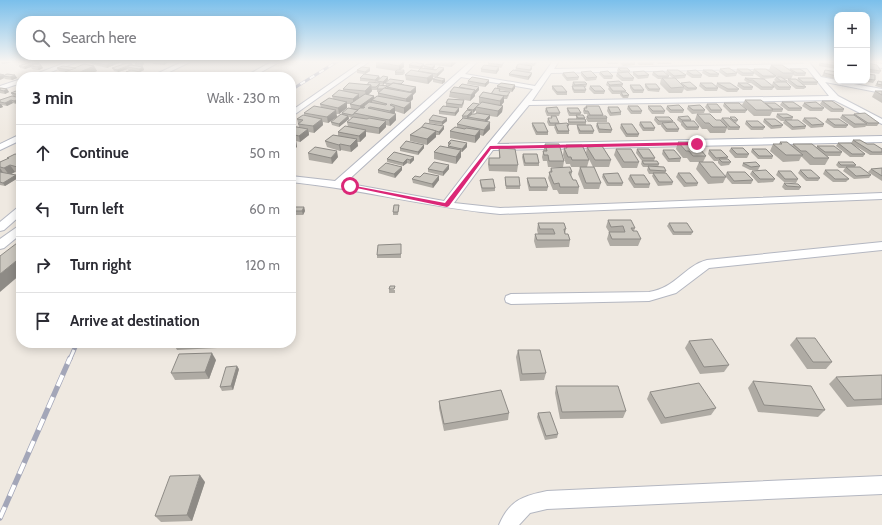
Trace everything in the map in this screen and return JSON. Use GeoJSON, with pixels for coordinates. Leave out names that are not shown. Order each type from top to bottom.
{"type":"FeatureCollection","features":[{"type":"Feature","properties":{"kind":"street"},"geometry":{"type":"LineString","coordinates":[[296,111],[333,86]]}},
{"type":"Feature","properties":{"kind":"street"},"geometry":{"type":"LineString","coordinates":[[338,184],[448,86]]}},
{"type":"Feature","properties":{"kind":"street"},"geometry":{"type":"LineString","coordinates":[[522,86],[537,88]]}},
{"type":"Feature","properties":{"kind":"street"},"geometry":{"type":"LineString","coordinates":[[447,205],[490,147],[527,103],[539,86]]}},
{"type":"Feature","properties":{"kind":"street"},"geometry":{"type":"LineString","coordinates":[[824,86],[835,98],[882,122]]}},
{"type":"Feature","properties":{"kind":"street"},"geometry":{"type":"LineString","coordinates":[[855,86],[882,91]]}},
{"type":"Feature","properties":{"kind":"street"},"geometry":{"type":"LineString","coordinates":[[527,103],[835,98]]}},
{"type":"Feature","properties":{"kind":"street"},"geometry":{"type":"LineString","coordinates":[[0,147],[16,139]]}},
{"type":"Feature","properties":{"kind":"street"},"geometry":{"type":"LineString","coordinates":[[490,147],[882,139]]}},
{"type":"Feature","properties":{"kind":"street"},"geometry":{"type":"LineString","coordinates":[[296,180],[338,184],[472,209],[529,210],[882,196]]}},
{"type":"Feature","properties":{"kind":"street"},"geometry":{"type":"LineString","coordinates":[[0,228],[16,214]]}},
{"type":"Feature","properties":{"kind":"street"},"geometry":{"type":"LineString","coordinates":[[0,245],[16,233]]}},
{"type":"Feature","properties":{"kind":"street"},"geometry":{"type":"LineString","coordinates":[[511,299],[635,298],[655,296],[672,290],[697,269],[707,264],[882,246]]}},
{"type":"Feature","properties":{"kind":"street"},"geometry":{"type":"LineString","coordinates":[[509,525],[513,515],[526,505],[547,500],[882,485]]}},
{"type":"Feature","properties":{"kind":"building"},"geometry":{"type":"Polygon","coordinates":[[[346,86],[370,86],[365,91],[343,89],[346,86]]]}},
{"type":"Feature","properties":{"kind":"building"},"geometry":{"type":"Polygon","coordinates":[[[379,86],[387,86],[383,89],[377,89],[379,86]]]}},
{"type":"Feature","properties":{"kind":"building"},"geometry":{"type":"Polygon","coordinates":[[[389,86],[407,86],[416,87],[410,92],[387,87],[389,86]]]}},
{"type":"Feature","properties":{"kind":"building"},"geometry":{"type":"Polygon","coordinates":[[[460,86],[470,86],[479,87],[475,91],[459,87],[460,86]]]}},
{"type":"Feature","properties":{"kind":"building"},"geometry":{"type":"Polygon","coordinates":[[[498,86],[515,86],[512,89],[498,86]]]}},
{"type":"Feature","properties":{"kind":"building"},"geometry":{"type":"Polygon","coordinates":[[[552,86],[562,86],[567,92],[557,92],[552,86]]]}},
{"type":"Feature","properties":{"kind":"building"},"geometry":{"type":"Polygon","coordinates":[[[572,86],[584,86],[586,90],[574,90],[572,86]]]}},
{"type":"Feature","properties":{"kind":"building"},"geometry":{"type":"Polygon","coordinates":[[[590,86],[600,86],[605,91],[595,91],[590,86]]]}},
{"type":"Feature","properties":{"kind":"building"},"geometry":{"type":"Polygon","coordinates":[[[609,86],[621,86],[626,91],[613,91],[609,86]]]}},
{"type":"Feature","properties":{"kind":"building"},"geometry":{"type":"Polygon","coordinates":[[[630,86],[640,86],[644,90],[634,90],[630,86]]]}},
{"type":"Feature","properties":{"kind":"building"},"geometry":{"type":"Polygon","coordinates":[[[646,86],[657,86],[660,89],[649,89],[646,86]]]}},
{"type":"Feature","properties":{"kind":"building"},"geometry":{"type":"Polygon","coordinates":[[[669,86],[682,86],[684,87],[671,88],[669,86]]]}},
{"type":"Feature","properties":{"kind":"building"},"geometry":{"type":"Polygon","coordinates":[[[684,86],[694,86],[697,88],[688,88],[684,86]]]}},
{"type":"Feature","properties":{"kind":"building"},"geometry":{"type":"Polygon","coordinates":[[[703,86],[715,86],[718,88],[706,88],[703,86]]]}},
{"type":"Feature","properties":{"kind":"building"},"geometry":{"type":"Polygon","coordinates":[[[722,86],[734,86],[739,89],[728,89],[722,86]]]}},
{"type":"Feature","properties":{"kind":"building"},"geometry":{"type":"Polygon","coordinates":[[[742,86],[753,87],[744,87],[742,86]]]}},
{"type":"Feature","properties":{"kind":"building"},"geometry":{"type":"Polygon","coordinates":[[[760,86],[772,86],[774,87],[762,87],[760,86]]]}},
{"type":"Feature","properties":{"kind":"building"},"geometry":{"type":"Polygon","coordinates":[[[777,86],[790,86],[791,87],[779,87],[777,86]]]}},
{"type":"Feature","properties":{"kind":"building"},"geometry":{"type":"Polygon","coordinates":[[[454,87],[475,90],[471,95],[450,92],[454,87]]]}},
{"type":"Feature","properties":{"kind":"building"},"geometry":{"type":"Polygon","coordinates":[[[0,88],[7,89],[4,91],[0,90],[0,88]]]}},
{"type":"Feature","properties":{"kind":"building"},"geometry":{"type":"Polygon","coordinates":[[[384,88],[413,93],[406,99],[378,93],[384,88]]]}},
{"type":"Feature","properties":{"kind":"building"},"geometry":{"type":"Polygon","coordinates":[[[495,88],[500,89],[499,91],[510,92],[507,96],[491,94],[495,88]]]}},
{"type":"Feature","properties":{"kind":"building"},"geometry":{"type":"Polygon","coordinates":[[[339,90],[359,94],[353,99],[332,96],[339,90]]]}},
{"type":"Feature","properties":{"kind":"building"},"geometry":{"type":"Polygon","coordinates":[[[875,91],[882,91],[882,95],[875,91]]]}},
{"type":"Feature","properties":{"kind":"building"},"geometry":{"type":"Polygon","coordinates":[[[483,92],[504,96],[500,101],[479,97],[483,92]]]}},
{"type":"Feature","properties":{"kind":"building"},"geometry":{"type":"Polygon","coordinates":[[[621,92],[626,92],[629,95],[623,96],[621,92]]]}},
{"type":"Feature","properties":{"kind":"building"},"geometry":{"type":"Polygon","coordinates":[[[365,94],[374,96],[360,106],[350,104],[365,94]]]}},
{"type":"Feature","properties":{"kind":"building"},"geometry":{"type":"Polygon","coordinates":[[[12,96],[16,97],[16,100],[11,100],[5,103],[0,102],[0,100],[12,96]]]}},
{"type":"Feature","properties":{"kind":"building"},"geometry":{"type":"Polygon","coordinates":[[[377,96],[411,102],[404,108],[391,104],[390,105],[395,107],[390,111],[370,107],[368,108],[396,114],[389,120],[354,113],[360,108],[364,108],[365,107],[363,107],[369,102],[387,104],[372,100],[377,96]]]}},
{"type":"Feature","properties":{"kind":"building"},"geometry":{"type":"Polygon","coordinates":[[[329,98],[347,102],[338,108],[320,104],[329,98]]]}},
{"type":"Feature","properties":{"kind":"building"},"geometry":{"type":"Polygon","coordinates":[[[448,99],[464,100],[462,105],[446,103],[448,99]]]}},
{"type":"Feature","properties":{"kind":"building"},"geometry":{"type":"Polygon","coordinates":[[[745,100],[761,100],[773,110],[756,110],[745,100]]]}},
{"type":"Feature","properties":{"kind":"building"},"geometry":{"type":"Polygon","coordinates":[[[822,101],[832,101],[844,109],[833,109],[822,101]]]}},
{"type":"Feature","properties":{"kind":"building"},"geometry":{"type":"Polygon","coordinates":[[[482,102],[503,106],[498,111],[476,107],[482,102]]]}},
{"type":"Feature","properties":{"kind":"building"},"geometry":{"type":"Polygon","coordinates":[[[782,102],[793,102],[802,108],[789,108],[782,102]]]}},
{"type":"Feature","properties":{"kind":"building"},"geometry":{"type":"Polygon","coordinates":[[[816,102],[824,108],[812,108],[804,103],[816,102]]]}},
{"type":"Feature","properties":{"kind":"building"},"geometry":{"type":"Polygon","coordinates":[[[473,103],[479,104],[473,110],[467,109],[473,103]]]}},
{"type":"Feature","properties":{"kind":"building"},"geometry":{"type":"Polygon","coordinates":[[[724,103],[739,103],[747,110],[731,110],[724,103]]]}},
{"type":"Feature","properties":{"kind":"building"},"geometry":{"type":"Polygon","coordinates":[[[765,103],[775,103],[783,109],[773,109],[765,103]]]}},
{"type":"Feature","properties":{"kind":"building"},"geometry":{"type":"Polygon","coordinates":[[[707,104],[717,104],[722,110],[711,110],[707,104]]]}},
{"type":"Feature","properties":{"kind":"building"},"geometry":{"type":"Polygon","coordinates":[[[679,105],[684,110],[671,110],[667,106],[679,105]]]}},
{"type":"Feature","properties":{"kind":"building"},"geometry":{"type":"Polygon","coordinates":[[[700,105],[705,110],[693,110],[688,106],[700,105]]]}},
{"type":"Feature","properties":{"kind":"building"},"geometry":{"type":"Polygon","coordinates":[[[314,106],[336,110],[327,117],[304,113],[314,106]]]}},
{"type":"Feature","properties":{"kind":"building"},"geometry":{"type":"Polygon","coordinates":[[[443,106],[459,108],[455,113],[439,111],[443,106]]]}},
{"type":"Feature","properties":{"kind":"building"},"geometry":{"type":"Polygon","coordinates":[[[586,106],[599,106],[603,115],[590,115],[588,111],[585,111],[584,108],[587,108],[586,106]]]}},
{"type":"Feature","properties":{"kind":"building"},"geometry":{"type":"Polygon","coordinates":[[[628,106],[638,106],[642,111],[632,111],[628,106]]]}},
{"type":"Feature","properties":{"kind":"building"},"geometry":{"type":"Polygon","coordinates":[[[648,106],[661,106],[665,111],[653,111],[648,106]]]}},
{"type":"Feature","properties":{"kind":"building"},"geometry":{"type":"Polygon","coordinates":[[[557,107],[560,113],[548,113],[546,108],[557,107]]]}},
{"type":"Feature","properties":{"kind":"building"},"geometry":{"type":"Polygon","coordinates":[[[608,107],[618,107],[621,112],[611,113],[608,107]]]}},
{"type":"Feature","properties":{"kind":"building"},"geometry":{"type":"Polygon","coordinates":[[[348,108],[358,110],[352,115],[342,113],[348,108]]]}},
{"type":"Feature","properties":{"kind":"building"},"geometry":{"type":"Polygon","coordinates":[[[567,108],[578,108],[581,113],[570,113],[567,108]]]}},
{"type":"Feature","properties":{"kind":"building"},"geometry":{"type":"Polygon","coordinates":[[[467,110],[472,111],[467,116],[462,116],[467,110]]]}},
{"type":"Feature","properties":{"kind":"building"},"geometry":{"type":"Polygon","coordinates":[[[477,113],[490,115],[485,120],[468,117],[477,113]]]}},
{"type":"Feature","properties":{"kind":"building"},"geometry":{"type":"Polygon","coordinates":[[[865,113],[879,123],[868,123],[854,114],[865,113]]]}},
{"type":"Feature","properties":{"kind":"building"},"geometry":{"type":"Polygon","coordinates":[[[341,114],[348,116],[339,124],[331,122],[341,114]]]}},
{"type":"Feature","properties":{"kind":"building"},"geometry":{"type":"Polygon","coordinates":[[[697,114],[710,114],[716,120],[720,120],[727,127],[713,127],[709,123],[705,123],[697,114]]]}},
{"type":"Feature","properties":{"kind":"building"},"geometry":{"type":"Polygon","coordinates":[[[777,114],[787,114],[793,117],[783,118],[777,114]]]}},
{"type":"Feature","properties":{"kind":"building"},"geometry":{"type":"Polygon","coordinates":[[[303,115],[322,119],[313,126],[298,124],[303,120],[297,119],[303,115]]]}},
{"type":"Feature","properties":{"kind":"building"},"geometry":{"type":"Polygon","coordinates":[[[433,115],[447,118],[442,122],[429,120],[433,115]]]}},
{"type":"Feature","properties":{"kind":"building"},"geometry":{"type":"Polygon","coordinates":[[[576,115],[583,115],[585,118],[578,118],[576,115]]]}},
{"type":"Feature","properties":{"kind":"building"},"geometry":{"type":"Polygon","coordinates":[[[842,115],[854,115],[867,124],[855,124],[842,115]]]}},
{"type":"Feature","properties":{"kind":"building"},"geometry":{"type":"Polygon","coordinates":[[[551,116],[556,116],[559,123],[550,123],[548,118],[552,118],[551,116]]]}},
{"type":"Feature","properties":{"kind":"building"},"geometry":{"type":"Polygon","coordinates":[[[587,116],[606,116],[607,118],[588,118],[587,116]]]}},
{"type":"Feature","properties":{"kind":"building"},"geometry":{"type":"Polygon","coordinates":[[[688,116],[691,120],[682,120],[678,117],[688,116]]]}},
{"type":"Feature","properties":{"kind":"building"},"geometry":{"type":"Polygon","coordinates":[[[353,117],[386,121],[379,128],[347,122],[353,117]]]}},
{"type":"Feature","properties":{"kind":"building"},"geometry":{"type":"Polygon","coordinates":[[[655,117],[669,117],[673,121],[659,121],[655,117]]]}},
{"type":"Feature","properties":{"kind":"building"},"geometry":{"type":"Polygon","coordinates":[[[730,117],[735,117],[738,120],[733,120],[730,117]]]}},
{"type":"Feature","properties":{"kind":"building"},"geometry":{"type":"Polygon","coordinates":[[[463,118],[490,122],[484,130],[457,124],[463,118]]]}},
{"type":"Feature","properties":{"kind":"building"},"geometry":{"type":"Polygon","coordinates":[[[722,118],[729,118],[740,127],[730,127],[722,118]]]}},
{"type":"Feature","properties":{"kind":"building"},"geometry":{"type":"Polygon","coordinates":[[[804,118],[816,118],[824,124],[812,125],[804,118]]]}},
{"type":"Feature","properties":{"kind":"building"},"geometry":{"type":"Polygon","coordinates":[[[568,119],[585,119],[586,122],[569,122],[568,119]]]}},
{"type":"Feature","properties":{"kind":"building"},"geometry":{"type":"Polygon","coordinates":[[[764,119],[775,119],[783,125],[772,126],[764,119]]]}},
{"type":"Feature","properties":{"kind":"building"},"geometry":{"type":"Polygon","coordinates":[[[827,119],[839,119],[848,125],[835,125],[827,119]]]}},
{"type":"Feature","properties":{"kind":"building"},"geometry":{"type":"Polygon","coordinates":[[[785,120],[798,120],[806,126],[793,127],[785,120]]]}},
{"type":"Feature","properties":{"kind":"building"},"geometry":{"type":"Polygon","coordinates":[[[682,121],[694,121],[699,127],[687,127],[682,121]]]}},
{"type":"Feature","properties":{"kind":"building"},"geometry":{"type":"Polygon","coordinates":[[[746,121],[758,121],[765,127],[752,127],[746,121]]]}},
{"type":"Feature","properties":{"kind":"building"},"geometry":{"type":"Polygon","coordinates":[[[640,122],[651,122],[655,128],[644,128],[640,122]]]}},
{"type":"Feature","properties":{"kind":"building"},"geometry":{"type":"Polygon","coordinates":[[[674,122],[679,129],[667,129],[662,123],[674,122]]]}},
{"type":"Feature","properties":{"kind":"building"},"geometry":{"type":"Polygon","coordinates":[[[425,123],[444,126],[439,132],[421,128],[425,123]]]}},
{"type":"Feature","properties":{"kind":"building"},"geometry":{"type":"Polygon","coordinates":[[[532,123],[544,123],[548,132],[537,132],[532,123]]]}},
{"type":"Feature","properties":{"kind":"building"},"geometry":{"type":"Polygon","coordinates":[[[567,123],[569,125],[567,125],[569,131],[558,131],[555,124],[567,123]]]}},
{"type":"Feature","properties":{"kind":"building"},"geometry":{"type":"Polygon","coordinates":[[[597,123],[609,123],[612,130],[599,129],[597,123]]]}},
{"type":"Feature","properties":{"kind":"building"},"geometry":{"type":"Polygon","coordinates":[[[621,124],[632,124],[639,134],[627,134],[621,124]]]}},
{"type":"Feature","properties":{"kind":"building"},"geometry":{"type":"Polygon","coordinates":[[[577,125],[591,125],[594,131],[580,131],[577,125]]]}},
{"type":"Feature","properties":{"kind":"building"},"geometry":{"type":"Polygon","coordinates":[[[345,126],[366,130],[359,136],[338,132],[345,126]]]}},
{"type":"Feature","properties":{"kind":"building"},"geometry":{"type":"Polygon","coordinates":[[[296,127],[308,129],[299,136],[296,135],[296,127]]]}},
{"type":"Feature","properties":{"kind":"building"},"geometry":{"type":"Polygon","coordinates":[[[422,127],[436,131],[427,139],[410,135],[422,127]]]}},
{"type":"Feature","properties":{"kind":"building"},"geometry":{"type":"Polygon","coordinates":[[[455,127],[480,130],[475,136],[450,131],[455,127]]]}},
{"type":"Feature","properties":{"kind":"building"},"geometry":{"type":"Polygon","coordinates":[[[333,135],[357,139],[350,146],[325,141],[333,135]]]}},
{"type":"Feature","properties":{"kind":"building"},"geometry":{"type":"Polygon","coordinates":[[[451,140],[467,143],[462,149],[448,146],[451,143],[448,143],[451,140]]]}},
{"type":"Feature","properties":{"kind":"building"},"geometry":{"type":"Polygon","coordinates":[[[853,140],[860,140],[867,144],[874,144],[882,149],[882,152],[872,152],[853,140]]]}},
{"type":"Feature","properties":{"kind":"building"},"geometry":{"type":"Polygon","coordinates":[[[406,141],[424,145],[418,152],[400,148],[406,141]]]}},
{"type":"Feature","properties":{"kind":"building"},"geometry":{"type":"Polygon","coordinates":[[[678,142],[694,142],[706,156],[693,156],[678,142]]]}},
{"type":"Feature","properties":{"kind":"building"},"geometry":{"type":"Polygon","coordinates":[[[780,142],[787,142],[803,155],[786,155],[773,144],[782,144],[780,142]]]}},
{"type":"Feature","properties":{"kind":"building"},"geometry":{"type":"Polygon","coordinates":[[[838,143],[851,143],[865,154],[852,154],[838,143]]]}},
{"type":"Feature","properties":{"kind":"building"},"geometry":{"type":"Polygon","coordinates":[[[545,144],[559,144],[564,161],[549,161],[548,155],[544,155],[543,151],[547,151],[545,144]]]}},
{"type":"Feature","properties":{"kind":"building"},"geometry":{"type":"Polygon","coordinates":[[[793,144],[812,144],[829,158],[814,158],[806,151],[801,151],[793,144]]]}},
{"type":"Feature","properties":{"kind":"building"},"geometry":{"type":"Polygon","coordinates":[[[566,145],[582,145],[589,160],[572,160],[571,157],[568,157],[564,148],[567,148],[566,145]]]}},
{"type":"Feature","properties":{"kind":"building"},"geometry":{"type":"Polygon","coordinates":[[[440,146],[461,150],[456,157],[434,152],[440,146]]]}},
{"type":"Feature","properties":{"kind":"building"},"geometry":{"type":"Polygon","coordinates":[[[602,146],[611,160],[595,160],[587,147],[602,146]]]}},
{"type":"Feature","properties":{"kind":"building"},"geometry":{"type":"Polygon","coordinates":[[[817,146],[834,146],[842,152],[825,152],[817,146]]]}},
{"type":"Feature","properties":{"kind":"building"},"geometry":{"type":"Polygon","coordinates":[[[315,147],[337,151],[331,158],[308,153],[315,147]]]}},
{"type":"Feature","properties":{"kind":"building"},"geometry":{"type":"Polygon","coordinates":[[[499,148],[515,149],[518,165],[489,165],[489,158],[500,158],[499,148]]]}},
{"type":"Feature","properties":{"kind":"building"},"geometry":{"type":"Polygon","coordinates":[[[731,148],[743,148],[749,154],[737,154],[731,148]]]}},
{"type":"Feature","properties":{"kind":"building"},"geometry":{"type":"Polygon","coordinates":[[[616,149],[631,149],[639,162],[624,162],[616,149]]]}},
{"type":"Feature","properties":{"kind":"building"},"geometry":{"type":"Polygon","coordinates":[[[637,149],[649,149],[655,158],[643,158],[637,149]]]}},
{"type":"Feature","properties":{"kind":"building"},"geometry":{"type":"Polygon","coordinates":[[[752,149],[766,149],[773,156],[759,156],[752,149]]]}},
{"type":"Feature","properties":{"kind":"building"},"geometry":{"type":"Polygon","coordinates":[[[663,150],[674,150],[681,158],[669,159],[663,150]]]}},
{"type":"Feature","properties":{"kind":"building"},"geometry":{"type":"Polygon","coordinates":[[[709,150],[721,150],[728,157],[716,158],[709,150]]]}},
{"type":"Feature","properties":{"kind":"building"},"geometry":{"type":"Polygon","coordinates":[[[394,152],[414,157],[410,160],[407,159],[403,163],[387,159],[394,152]]]}},
{"type":"Feature","properties":{"kind":"building"},"geometry":{"type":"Polygon","coordinates":[[[16,154],[16,167],[10,165],[4,168],[0,167],[0,162],[9,158],[7,158],[16,154]]]}},
{"type":"Feature","properties":{"kind":"building"},"geometry":{"type":"Polygon","coordinates":[[[523,154],[537,154],[539,163],[525,163],[523,154]]]}},
{"type":"Feature","properties":{"kind":"building"},"geometry":{"type":"Polygon","coordinates":[[[719,159],[728,159],[731,162],[722,162],[719,159]]]}},
{"type":"Feature","properties":{"kind":"building"},"geometry":{"type":"Polygon","coordinates":[[[642,161],[657,161],[659,164],[644,164],[642,161]]]}},
{"type":"Feature","properties":{"kind":"building"},"geometry":{"type":"Polygon","coordinates":[[[434,162],[449,165],[443,172],[428,169],[434,162]]]}},
{"type":"Feature","properties":{"kind":"building"},"geometry":{"type":"Polygon","coordinates":[[[699,162],[713,162],[726,177],[711,177],[699,162]]]}},
{"type":"Feature","properties":{"kind":"building"},"geometry":{"type":"Polygon","coordinates":[[[756,162],[760,166],[751,167],[743,163],[756,162]]]}},
{"type":"Feature","properties":{"kind":"building"},"geometry":{"type":"Polygon","coordinates":[[[838,162],[853,162],[856,165],[841,165],[838,162]]]}},
{"type":"Feature","properties":{"kind":"building"},"geometry":{"type":"Polygon","coordinates":[[[386,163],[402,167],[394,174],[378,170],[386,163]]]}},
{"type":"Feature","properties":{"kind":"building"},"geometry":{"type":"Polygon","coordinates":[[[648,166],[664,167],[666,171],[650,170],[648,166]]]}},
{"type":"Feature","properties":{"kind":"building"},"geometry":{"type":"Polygon","coordinates":[[[570,167],[572,172],[569,172],[573,180],[576,180],[579,187],[560,187],[559,183],[554,184],[549,172],[552,172],[551,168],[570,167]]]}},
{"type":"Feature","properties":{"kind":"building"},"geometry":{"type":"Polygon","coordinates":[[[580,167],[594,167],[601,183],[586,183],[580,167]]]}},
{"type":"Feature","properties":{"kind":"building"},"geometry":{"type":"Polygon","coordinates":[[[846,167],[860,167],[871,175],[856,176],[846,167]]]}},
{"type":"Feature","properties":{"kind":"building"},"geometry":{"type":"Polygon","coordinates":[[[882,168],[882,176],[871,169],[882,168]]]}},
{"type":"Feature","properties":{"kind":"building"},"geometry":{"type":"Polygon","coordinates":[[[766,170],[775,179],[760,179],[752,171],[766,170]]]}},
{"type":"Feature","properties":{"kind":"building"},"geometry":{"type":"Polygon","coordinates":[[[800,170],[811,170],[820,178],[808,178],[800,170]]]}},
{"type":"Feature","properties":{"kind":"building"},"geometry":{"type":"Polygon","coordinates":[[[825,170],[838,170],[849,179],[835,179],[825,170]]]}},
{"type":"Feature","properties":{"kind":"building"},"geometry":{"type":"Polygon","coordinates":[[[778,171],[791,171],[798,179],[785,179],[778,171]]]}},
{"type":"Feature","properties":{"kind":"building"},"geometry":{"type":"Polygon","coordinates":[[[0,172],[16,175],[3,183],[0,182],[0,172]]]}},
{"type":"Feature","properties":{"kind":"building"},"geometry":{"type":"Polygon","coordinates":[[[727,172],[745,172],[753,180],[734,181],[727,172]]]}},
{"type":"Feature","properties":{"kind":"building"},"geometry":{"type":"Polygon","coordinates":[[[424,173],[439,176],[432,184],[412,179],[415,176],[420,177],[424,173]]]}},
{"type":"Feature","properties":{"kind":"building"},"geometry":{"type":"Polygon","coordinates":[[[618,173],[623,183],[608,183],[603,174],[618,173]]]}},
{"type":"Feature","properties":{"kind":"building"},"geometry":{"type":"Polygon","coordinates":[[[653,173],[666,173],[673,182],[659,182],[653,173]]]}},
{"type":"Feature","properties":{"kind":"building"},"geometry":{"type":"Polygon","coordinates":[[[678,173],[690,173],[698,183],[686,183],[678,173]]]}},
{"type":"Feature","properties":{"kind":"building"},"geometry":{"type":"Polygon","coordinates":[[[630,175],[644,175],[650,184],[635,184],[630,175]]]}},
{"type":"Feature","properties":{"kind":"building"},"geometry":{"type":"Polygon","coordinates":[[[505,177],[519,177],[520,186],[506,186],[505,177]]]}},
{"type":"Feature","properties":{"kind":"building"},"geometry":{"type":"Polygon","coordinates":[[[527,178],[545,178],[548,187],[530,187],[527,178]]]}},
{"type":"Feature","properties":{"kind":"building"},"geometry":{"type":"Polygon","coordinates":[[[493,179],[495,188],[482,188],[480,180],[493,179]]]}},
{"type":"Feature","properties":{"kind":"building"},"geometry":{"type":"Polygon","coordinates":[[[784,183],[798,184],[801,187],[787,186],[784,183]]]}},
{"type":"Feature","properties":{"kind":"building"},"geometry":{"type":"Polygon","coordinates":[[[394,205],[399,205],[398,212],[393,212],[394,205]]]}},
{"type":"Feature","properties":{"kind":"building"},"geometry":{"type":"Polygon","coordinates":[[[296,207],[304,207],[302,211],[296,211],[296,207]]]}},
{"type":"Feature","properties":{"kind":"building"},"geometry":{"type":"Polygon","coordinates":[[[608,220],[631,220],[635,228],[631,228],[633,231],[637,231],[641,239],[612,239],[609,232],[625,232],[623,226],[611,227],[608,220]]]}},
{"type":"Feature","properties":{"kind":"building"},"geometry":{"type":"Polygon","coordinates":[[[538,223],[564,223],[566,229],[564,229],[565,234],[568,234],[570,240],[537,240],[535,234],[555,234],[553,229],[540,229],[538,223]]]}},
{"type":"Feature","properties":{"kind":"building"},"geometry":{"type":"Polygon","coordinates":[[[669,223],[687,223],[693,232],[674,232],[669,223]]]}},
{"type":"Feature","properties":{"kind":"building"},"geometry":{"type":"Polygon","coordinates":[[[16,244],[16,261],[0,274],[0,256],[16,244]]]}},
{"type":"Feature","properties":{"kind":"building"},"geometry":{"type":"Polygon","coordinates":[[[401,244],[401,254],[377,255],[378,245],[401,244]]]}},
{"type":"Feature","properties":{"kind":"building"},"geometry":{"type":"Polygon","coordinates":[[[390,286],[395,286],[394,289],[389,289],[390,286]]]}},
{"type":"Feature","properties":{"kind":"building"},"geometry":{"type":"Polygon","coordinates":[[[796,338],[815,338],[832,362],[813,362],[796,338]]]}},
{"type":"Feature","properties":{"kind":"building"},"geometry":{"type":"Polygon","coordinates":[[[712,339],[729,365],[704,367],[689,341],[712,339]]]}},
{"type":"Feature","properties":{"kind":"building"},"geometry":{"type":"Polygon","coordinates":[[[518,350],[540,350],[546,373],[522,374],[518,350]]]}},
{"type":"Feature","properties":{"kind":"building"},"geometry":{"type":"Polygon","coordinates":[[[212,353],[205,372],[171,373],[179,354],[212,353]]]}},
{"type":"Feature","properties":{"kind":"building"},"geometry":{"type":"Polygon","coordinates":[[[237,366],[231,386],[220,387],[226,367],[237,366]]]}},
{"type":"Feature","properties":{"kind":"building"},"geometry":{"type":"Polygon","coordinates":[[[882,375],[882,399],[854,400],[836,377],[882,375]]]}},
{"type":"Feature","properties":{"kind":"building"},"geometry":{"type":"Polygon","coordinates":[[[753,381],[811,386],[825,410],[764,405],[753,381]]]}},
{"type":"Feature","properties":{"kind":"building"},"geometry":{"type":"Polygon","coordinates":[[[699,383],[716,408],[665,418],[650,392],[699,383]]]}},
{"type":"Feature","properties":{"kind":"building"},"geometry":{"type":"Polygon","coordinates":[[[556,386],[618,386],[626,411],[562,412],[556,386]]]}},
{"type":"Feature","properties":{"kind":"building"},"geometry":{"type":"Polygon","coordinates":[[[501,390],[509,413],[444,424],[439,401],[501,390]]]}},
{"type":"Feature","properties":{"kind":"building"},"geometry":{"type":"Polygon","coordinates":[[[550,412],[558,434],[546,436],[538,413],[550,412]]]}},
{"type":"Feature","properties":{"kind":"building"},"geometry":{"type":"Polygon","coordinates":[[[200,475],[187,515],[155,516],[170,476],[200,475]]]}},
{"type":"Feature","properties":{"kind":"railway"},"geometry":{"type":"LineString","coordinates":[[70,359],[75,348]]}},
{"type":"Feature","properties":{"kind":"railway"},"geometry":{"type":"LineString","coordinates":[[0,518],[70,358]]}},
{"type":"Feature","properties":{"kind":"route"},"geometry":{"type":"LineString","coordinates":[[350,186],[447,205],[490,147],[697,144]]}}]}
